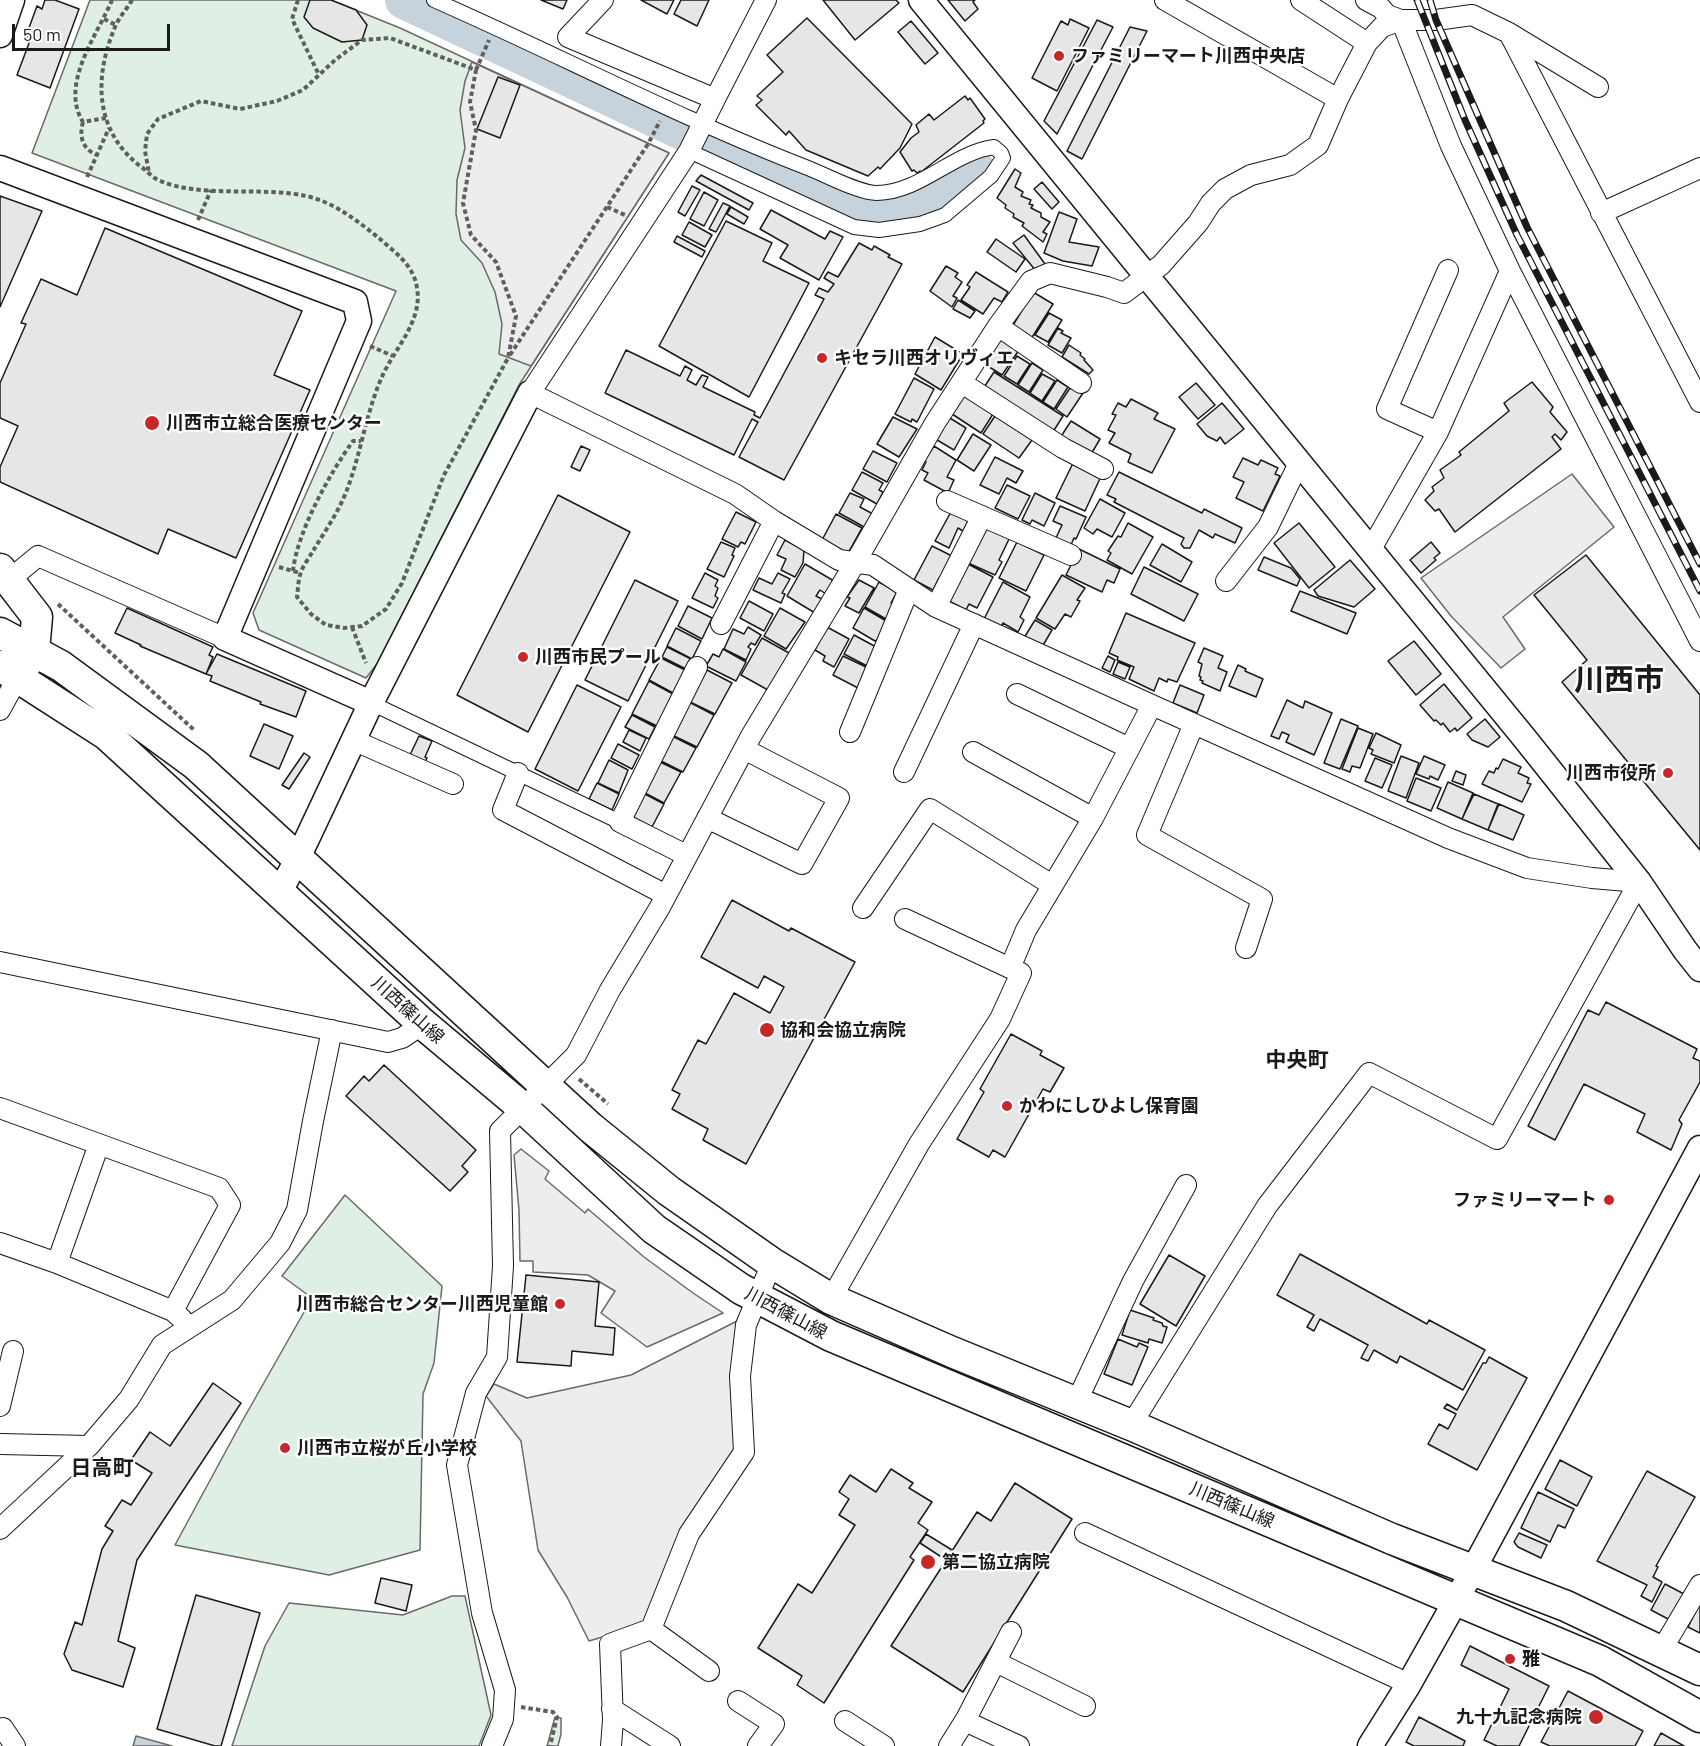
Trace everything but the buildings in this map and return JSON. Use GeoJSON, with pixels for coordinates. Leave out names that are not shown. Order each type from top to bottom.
{"type":"FeatureCollection","features":[{"type":"Feature","properties":{"kind":"main road"},"geometry":{"type":"LineString","coordinates":[[5,575],[37,617],[34,651],[9,671]]}},
{"type":"Feature","properties":{"kind":"main road","name":"川西篠山線"},"geometry":{"type":"LineString","coordinates":[[0,633],[61,666],[196,765],[590,1127],[669,1191],[772,1263],[831,1299],[952,1352],[1131,1425],[1392,1539],[1566,1606],[1700,1670]]}},
{"type":"Feature","properties":{"kind":"main road","name":"川西篠山線"},"geometry":{"type":"LineString","coordinates":[[9,671],[107,735],[423,1024],[523,1108],[654,1230],[741,1289],[831,1336],[1600,1660],[1700,1717]]}},
{"type":"Feature","properties":{"kind":"street"},"geometry":{"type":"LineString","coordinates":[[0,35],[12,0]]}},
{"type":"Feature","properties":{"kind":"street"},"geometry":{"type":"LineString","coordinates":[[434,0],[695,138],[854,227],[879,230],[920,224],[945,215],[991,177],[1003,158],[994,147],[978,150],[937,173],[896,191],[874,193],[695,138]]}},
{"type":"Feature","properties":{"kind":"street"},"geometry":{"type":"LineString","coordinates":[[603,0],[568,37],[715,99]]}},
{"type":"Feature","properties":{"kind":"street"},"geometry":{"type":"LineString","coordinates":[[279,893],[298,858],[371,702],[530,393],[695,138],[766,0]]}},
{"type":"Feature","properties":{"kind":"street"},"geometry":{"type":"LineString","coordinates":[[921,0],[1371,549],[1639,882],[1684,950],[1700,969]]}},
{"type":"Feature","properties":{"kind":"street"},"geometry":{"type":"LineString","coordinates":[[1165,0],[1338,99]]}},
{"type":"Feature","properties":{"kind":"street"},"geometry":{"type":"LineString","coordinates":[[1302,0],[1367,43]]}},
{"type":"Feature","properties":{"kind":"street"},"geometry":{"type":"LineString","coordinates":[[1366,0],[1381,8],[1387,15],[1401,20],[1436,20],[1474,7],[1509,33],[1598,87]]}},
{"type":"Feature","properties":{"kind":"street"},"geometry":{"type":"LineString","coordinates":[[492,1746],[503,1719],[505,1690],[482,1613],[457,1465],[476,1394],[497,1357],[503,1266],[500,1131],[576,1055],[610,990],[666,895],[744,749],[935,423],[1030,281],[1050,273],[1124,293],[1161,265],[1225,189],[1251,175],[1290,165],[1318,145],[1338,99],[1367,43],[1382,27],[1401,20]]}},
{"type":"Feature","properties":{"kind":"street"},"geometry":{"type":"LineString","coordinates":[[1401,20],[1451,146],[1510,271],[1700,641]]}},
{"type":"Feature","properties":{"kind":"street"},"geometry":{"type":"LineString","coordinates":[[1509,33],[1700,402]]}},
{"type":"Feature","properties":{"kind":"street"},"geometry":{"type":"LineString","coordinates":[[0,168],[355,302],[359,321],[225,638]]}},
{"type":"Feature","properties":{"kind":"street"},"geometry":{"type":"LineString","coordinates":[[1602,213],[1700,168]]}},
{"type":"Feature","properties":{"kind":"street"},"geometry":{"type":"LineString","coordinates":[[1438,432],[1387,409],[1448,270]]}},
{"type":"Feature","properties":{"kind":"street"},"geometry":{"type":"LineString","coordinates":[[1371,549],[1438,432],[1510,271]]}},
{"type":"Feature","properties":{"kind":"street"},"geometry":{"type":"LineString","coordinates":[[998,326],[1081,383]]}},
{"type":"Feature","properties":{"kind":"street"},"geometry":{"type":"LineString","coordinates":[[962,383],[1063,448],[1103,469]]}},
{"type":"Feature","properties":{"kind":"street"},"geometry":{"type":"LineString","coordinates":[[530,393],[735,494],[838,560],[873,565],[936,607],[1448,838],[1527,868],[1592,878],[1639,882]]}},
{"type":"Feature","properties":{"kind":"street"},"geometry":{"type":"LineString","coordinates":[[1226,581],[1268,527],[1299,463]]}},
{"type":"Feature","properties":{"kind":"street"},"geometry":{"type":"LineString","coordinates":[[947,501],[1071,555]]}},
{"type":"Feature","properties":{"kind":"street"},"geometry":{"type":"LineString","coordinates":[[936,607],[981,516]]}},
{"type":"Feature","properties":{"kind":"street"},"geometry":{"type":"LineString","coordinates":[[721,624],[774,521]]}},
{"type":"Feature","properties":{"kind":"street"},"geometry":{"type":"LineString","coordinates":[[5,575],[38,556],[371,702],[686,855]]}},
{"type":"Feature","properties":{"kind":"street"},"geometry":{"type":"LineString","coordinates":[[850,732],[909,589]]}},
{"type":"Feature","properties":{"kind":"street"},"geometry":{"type":"LineString","coordinates":[[904,772],[974,624]]}},
{"type":"Feature","properties":{"kind":"street"},"geometry":{"type":"LineString","coordinates":[[620,822],[697,667]]}},
{"type":"Feature","properties":{"kind":"street"},"geometry":{"type":"LineString","coordinates":[[0,710],[9,671]]}},
{"type":"Feature","properties":{"kind":"street"},"geometry":{"type":"LineString","coordinates":[[1017,694],[1130,748]]}},
{"type":"Feature","properties":{"kind":"street"},"geometry":{"type":"LineString","coordinates":[[1010,968],[1026,930],[1093,818],[1152,705]]}},
{"type":"Feature","properties":{"kind":"street"},"geometry":{"type":"LineString","coordinates":[[1194,724],[1147,835],[1262,899],[1246,948]]}},
{"type":"Feature","properties":{"kind":"street"},"geometry":{"type":"LineString","coordinates":[[353,740],[453,784]]}},
{"type":"Feature","properties":{"kind":"street"},"geometry":{"type":"LineString","coordinates":[[707,818],[802,864],[839,798],[744,749]]}},
{"type":"Feature","properties":{"kind":"street"},"geometry":{"type":"LineString","coordinates":[[973,752],[1093,818]]}},
{"type":"Feature","properties":{"kind":"street"},"geometry":{"type":"LineString","coordinates":[[518,773],[503,810],[666,895]]}},
{"type":"Feature","properties":{"kind":"street"},"geometry":{"type":"LineString","coordinates":[[863,908],[930,808],[1052,885]]}},
{"type":"Feature","properties":{"kind":"street"},"geometry":{"type":"LineString","coordinates":[[1131,1425],[1267,1206],[1370,1073],[1497,1139],[1639,882]]}},
{"type":"Feature","properties":{"kind":"street"},"geometry":{"type":"LineString","coordinates":[[831,1299],[919,1144],[1000,1019],[1021,973],[905,919]]}},
{"type":"Feature","properties":{"kind":"street"},"geometry":{"type":"LineString","coordinates":[[0,962],[388,1042],[402,1038],[423,1024]]}},
{"type":"Feature","properties":{"kind":"street"},"geometry":{"type":"LineString","coordinates":[[0,1529],[88,1446],[129,1399],[162,1345],[232,1300],[280,1243],[297,1210],[332,1030]]}},
{"type":"Feature","properties":{"kind":"street"},"geometry":{"type":"LineString","coordinates":[[0,1108],[219,1188],[230,1205],[173,1311]]}},
{"type":"Feature","properties":{"kind":"street"},"geometry":{"type":"LineString","coordinates":[[57,1263],[99,1144]]}},
{"type":"Feature","properties":{"kind":"street"},"geometry":{"type":"LineString","coordinates":[[1370,1746],[1409,1683],[1473,1570],[1700,1148]]}},
{"type":"Feature","properties":{"kind":"street"},"geometry":{"type":"LineString","coordinates":[[1076,1403],[1133,1281],[1186,1185]]}},
{"type":"Feature","properties":{"kind":"street"},"geometry":{"type":"LineString","coordinates":[[0,1243],[57,1263],[173,1311],[189,1327]]}},
{"type":"Feature","properties":{"kind":"street"},"geometry":{"type":"LineString","coordinates":[[611,1746],[610,1644],[651,1629],[689,1534],[744,1452],[740,1376],[746,1324],[772,1263]]}},
{"type":"Feature","properties":{"kind":"street"},"geometry":{"type":"LineString","coordinates":[[0,1406],[13,1351]]}},
{"type":"Feature","properties":{"kind":"street"},"geometry":{"type":"LineString","coordinates":[[0,1443],[88,1446]]}},
{"type":"Feature","properties":{"kind":"street"},"geometry":{"type":"LineString","coordinates":[[1085,1533],[1409,1683]]}},
{"type":"Feature","properties":{"kind":"street"},"geometry":{"type":"LineString","coordinates":[[1661,1651],[1700,1586]]}},
{"type":"Feature","properties":{"kind":"street"},"geometry":{"type":"LineString","coordinates":[[651,1629],[709,1671]]}},
{"type":"Feature","properties":{"kind":"street"},"geometry":{"type":"LineString","coordinates":[[950,1746],[1011,1632]]}},
{"type":"Feature","properties":{"kind":"street"},"geometry":{"type":"LineString","coordinates":[[996,1662],[1085,1706]]}},
{"type":"Feature","properties":{"kind":"street"},"geometry":{"type":"LineString","coordinates":[[738,1701],[774,1724],[758,1746]]}},
{"type":"Feature","properties":{"kind":"street"},"geometry":{"type":"LineString","coordinates":[[612,1709],[670,1746]]}},
{"type":"Feature","properties":{"kind":"street"},"geometry":{"type":"LineString","coordinates":[[845,1721],[884,1746]]}},
{"type":"Feature","properties":{"kind":"street"},"geometry":{"type":"LineString","coordinates":[[965,1721],[1019,1746]]}},
{"type":"Feature","properties":{"kind":"street"},"geometry":{"type":"LineString","coordinates":[[1,1727],[15,1746]]}},
{"type":"Feature","properties":{"kind":"path"},"geometry":{"type":"LineString","coordinates":[[97,154],[88,150],[81,137],[83,122],[76,99],[78,79],[87,49],[104,20],[112,0]]}},
{"type":"Feature","properties":{"kind":"path"},"geometry":{"type":"LineString","coordinates":[[132,0],[116,25],[107,50],[101,79],[102,106],[109,128],[125,155],[149,173]]}},
{"type":"Feature","properties":{"kind":"path"},"geometry":{"type":"LineString","coordinates":[[298,0],[292,19],[319,75]]}},
{"type":"Feature","properties":{"kind":"path"},"geometry":{"type":"LineString","coordinates":[[104,20],[116,25]]}},
{"type":"Feature","properties":{"kind":"path"},"geometry":{"type":"LineString","coordinates":[[476,70],[486,46]]}},
{"type":"Feature","properties":{"kind":"path"},"geometry":{"type":"LineString","coordinates":[[83,122],[106,118]]}},
{"type":"Feature","properties":{"kind":"path"},"geometry":{"type":"LineString","coordinates":[[85,181],[109,128]]}},
{"type":"Feature","properties":{"kind":"path"},"geometry":{"type":"LineString","coordinates":[[508,358],[655,130]]}},
{"type":"Feature","properties":{"kind":"path"},"geometry":{"type":"LineString","coordinates":[[196,223],[211,190]]}},
{"type":"Feature","properties":{"kind":"path"},"geometry":{"type":"LineString","coordinates":[[364,344],[393,356]]}},
{"type":"Feature","properties":{"kind":"path"},"geometry":{"type":"LineString","coordinates":[[293,571],[303,532],[336,463],[353,441],[361,441]]}},
{"type":"Feature","properties":{"kind":"path"},"geometry":{"type":"LineString","coordinates":[[270,565],[300,573]]}},
{"type":"Feature","properties":{"kind":"path"},"geometry":{"type":"LineString","coordinates":[[504,1704],[553,1712],[557,1718],[550,1746]]}},
{"type":"Feature","properties":{"kind":"green space"},"geometry":{"type":"Polygon","coordinates":[[[90,0],[331,0],[400,28],[669,153],[519,385],[377,664],[366,678],[259,630],[253,613],[396,291],[32,153],[90,0]]]}},
{"type":"Feature","properties":{"kind":"green space"},"geometry":{"type":"Polygon","coordinates":[[[345,1195],[442,1286],[434,1363],[423,1394],[420,1550],[329,1575],[175,1545],[312,1298],[282,1276],[345,1195]]]}},
{"type":"Feature","properties":{"kind":"green space"},"geometry":{"type":"Polygon","coordinates":[[[452,1596],[465,1596],[491,1715],[479,1746],[232,1746],[265,1646],[289,1603],[403,1615],[452,1596]]]}},
{"type":"Feature","properties":{"kind":"green space"},"geometry":{"type":"Polygon","coordinates":[[[555,1717],[561,1718],[558,1746],[547,1746],[555,1717]]]}},
{"type":"Feature","properties":{"kind":"shaded area"},"geometry":{"type":"Polygon","coordinates":[[[472,62],[669,153],[531,366],[499,354],[502,324],[495,292],[482,263],[461,240],[456,214],[457,180],[465,148],[460,110],[465,81],[472,62]]]}},
{"type":"Feature","properties":{"kind":"shaded area"},"geometry":{"type":"Polygon","coordinates":[[[1572,474],[1614,527],[1503,617],[1525,649],[1501,668],[1451,616],[1421,578],[1572,474]]]}},
{"type":"Feature","properties":{"kind":"shaded area"},"geometry":{"type":"Polygon","coordinates":[[[521,1149],[549,1171],[545,1179],[585,1213],[588,1209],[644,1257],[723,1313],[647,1347],[601,1313],[615,1291],[588,1275],[533,1272],[533,1261],[520,1261],[519,1210],[514,1155],[521,1149]]]}},
{"type":"Feature","properties":{"kind":"shaded area"},"geometry":{"type":"Polygon","coordinates":[[[739,1320],[736,1453],[643,1625],[589,1641],[567,1597],[538,1550],[521,1441],[486,1396],[494,1384],[527,1398],[631,1375],[739,1320]]]}},
{"type":"Feature","properties":{"kind":"shaded area"},"geometry":{"type":"Polygon","coordinates":[[[136,1736],[172,1746],[133,1746],[136,1736]]]}},
{"type":"Feature","properties":{"kind":"waterway"},"geometry":{"type":"LineString","coordinates":[[404,0],[786,180],[868,213],[916,206],[976,169]]}},
{"type":"Feature","properties":{"kind":"railway"},"geometry":{"type":"LineString","coordinates":[[1417,0],[1465,120],[1517,235],[1700,591]]}},
{"type":"Feature","properties":{"kind":"railway"},"geometry":{"type":"LineString","coordinates":[[1430,0],[1436,20],[1527,227],[1700,564]]}},
{"type":"Feature","properties":{"kind":"place","name":"ファミリーマート川西中央店"},"geometry":{"type":"Point","coordinates":[1059,56]}},
{"type":"Feature","properties":{"kind":"place","name":"キセラ川西オリヴィエ"},"geometry":{"type":"Point","coordinates":[822,358]}},
{"type":"Feature","properties":{"kind":"place","name":"川西市立総合医療センター"},"geometry":{"type":"Point","coordinates":[152,423]}},
{"type":"Feature","properties":{"kind":"place","name":"川西市民プール"},"geometry":{"type":"Point","coordinates":[523,657]}},
{"type":"Feature","properties":{"kind":"place","name":"川西市役所"},"geometry":{"type":"Point","coordinates":[1668,773]}},
{"type":"Feature","properties":{"kind":"place","name":"協和会協立病院"},"geometry":{"type":"Point","coordinates":[767,1030]}},
{"type":"Feature","properties":{"kind":"place","name":"かわにしひよし保育園"},"geometry":{"type":"Point","coordinates":[1007,1106]}},
{"type":"Feature","properties":{"kind":"place","name":"ファミリーマート"},"geometry":{"type":"Point","coordinates":[1609,1200]}},
{"type":"Feature","properties":{"kind":"place","name":"川西市総合センター川西児童館"},"geometry":{"type":"Point","coordinates":[560,1304]}},
{"type":"Feature","properties":{"kind":"place","name":"川西市立桜が丘小学校"},"geometry":{"type":"Point","coordinates":[285,1448]}},
{"type":"Feature","properties":{"kind":"place","name":"第二協立病院"},"geometry":{"type":"Point","coordinates":[928,1562]}},
{"type":"Feature","properties":{"kind":"place","name":"雅"},"geometry":{"type":"Point","coordinates":[1510,1659]}},
{"type":"Feature","properties":{"kind":"place","name":"九十九記念病院"},"geometry":{"type":"Point","coordinates":[1596,1717]}},
{"type":"Feature","properties":{"kind":"district","name":"川西市"},"geometry":{"type":"Point","coordinates":[1619,680]}},
{"type":"Feature","properties":{"kind":"district","name":"中央町"},"geometry":{"type":"Point","coordinates":[1297,1060]}},
{"type":"Feature","properties":{"kind":"district","name":"日高町"},"geometry":{"type":"Point","coordinates":[102,1468]}}]}
